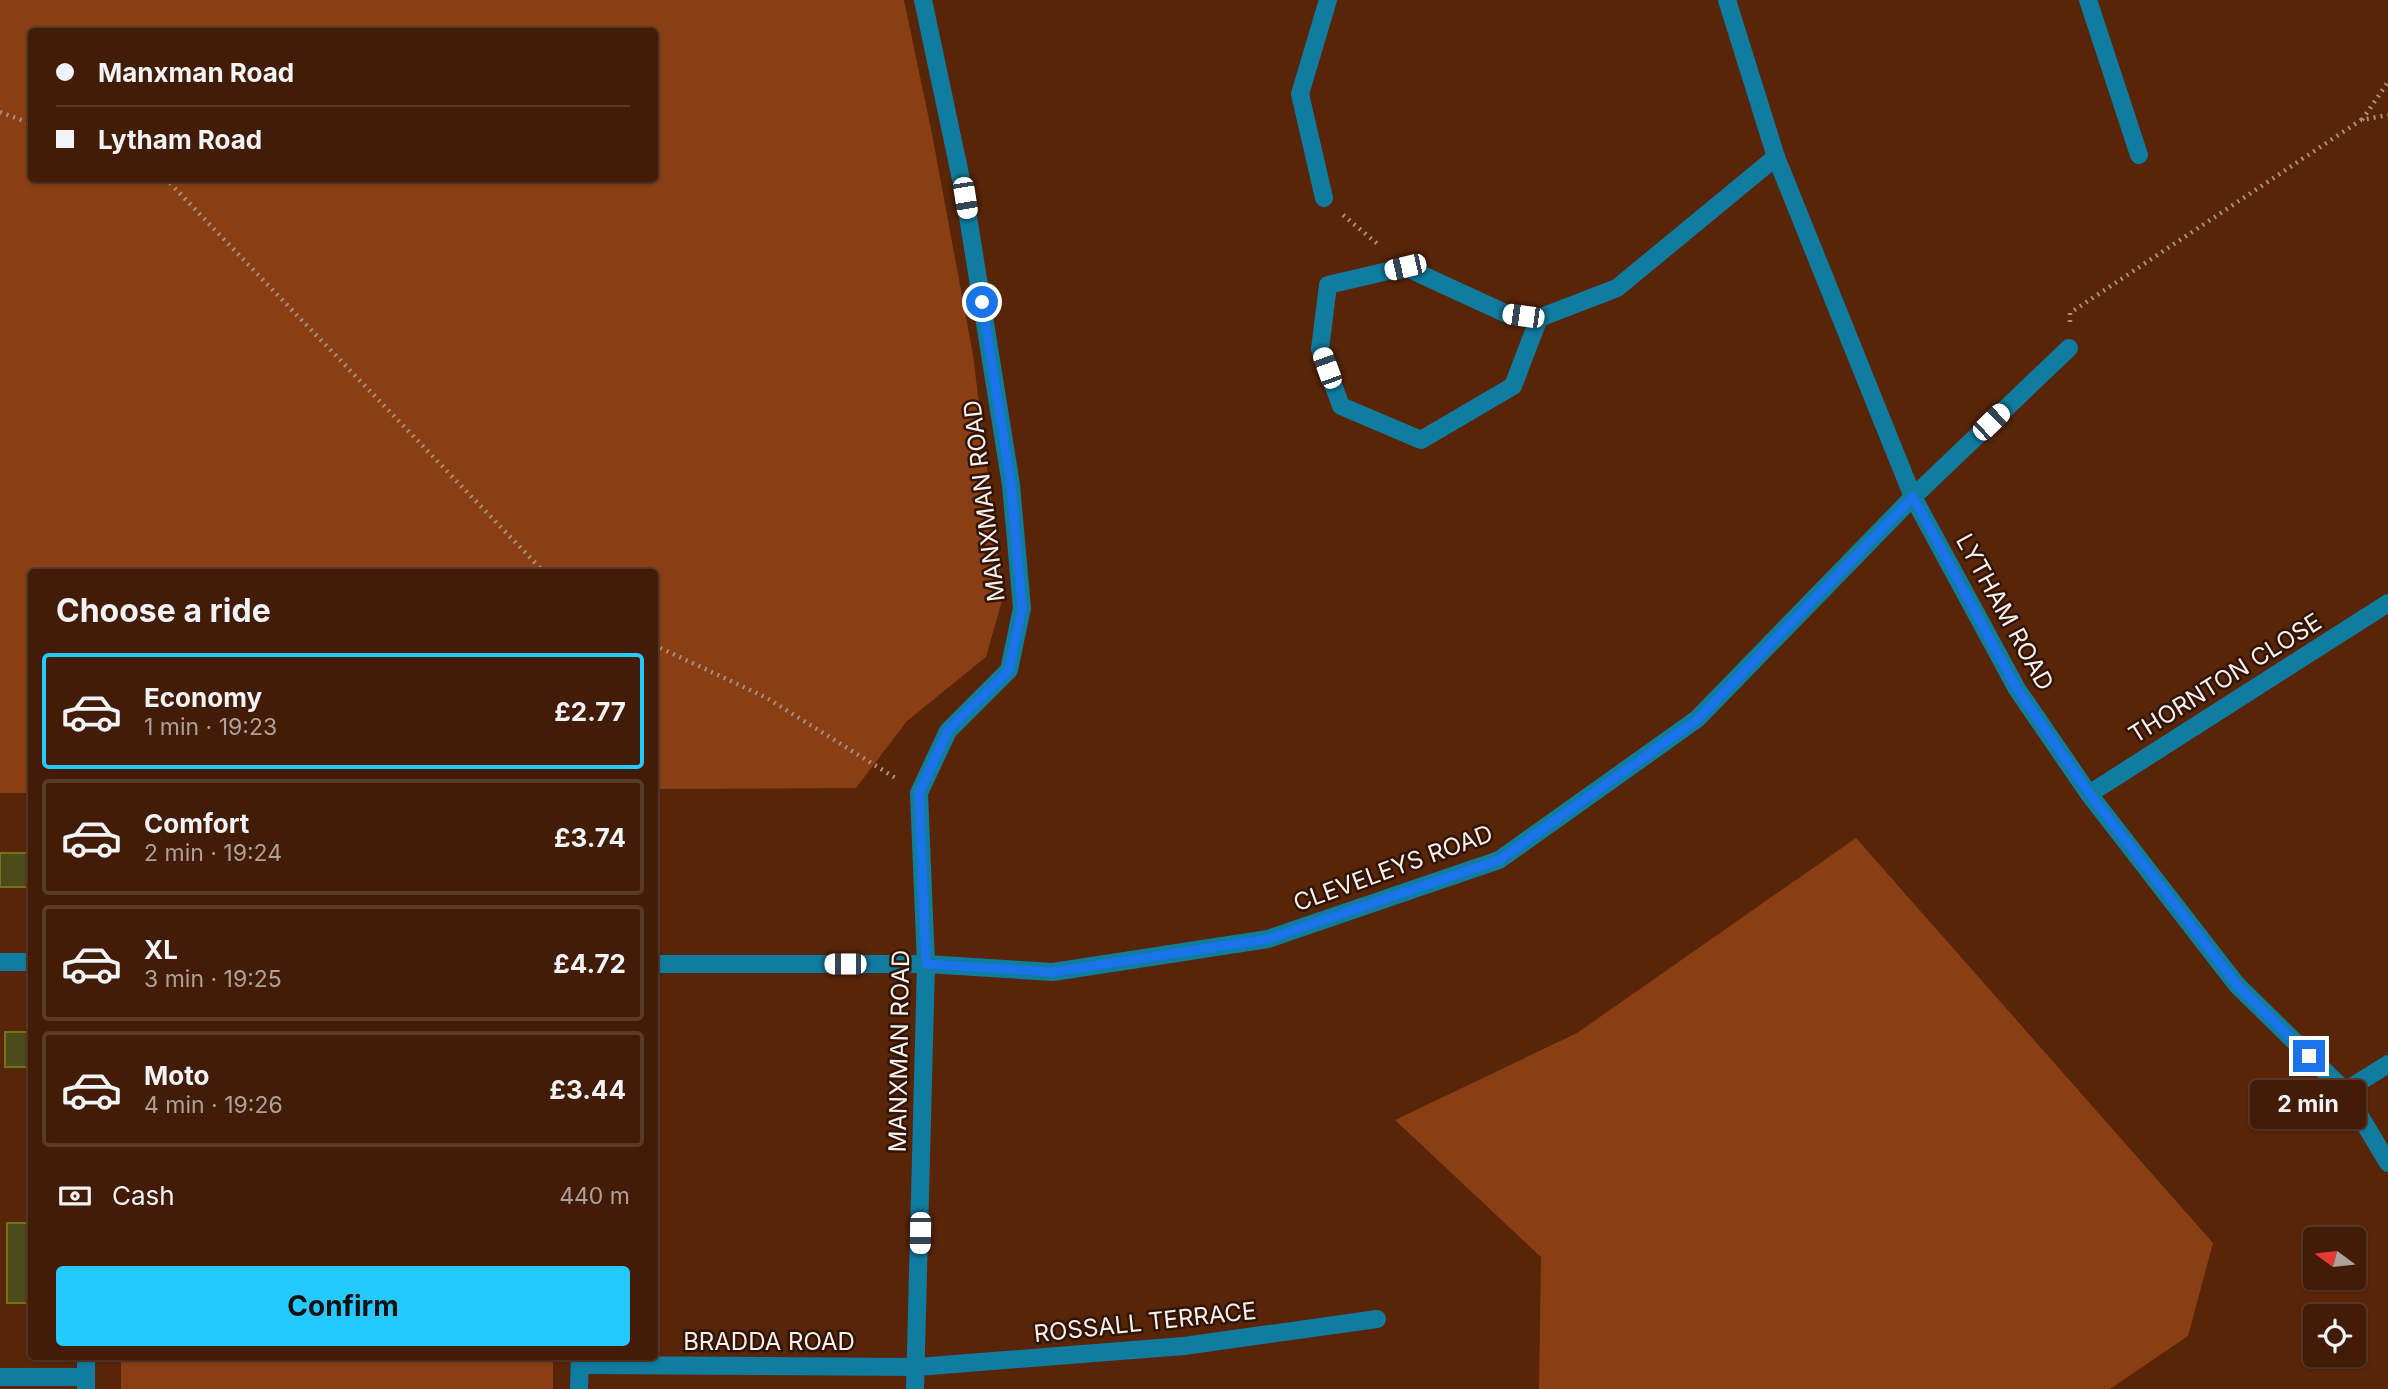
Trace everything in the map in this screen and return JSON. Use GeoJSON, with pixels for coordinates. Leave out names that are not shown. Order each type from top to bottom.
{"type":"FeatureCollection","features":[{"type":"Feature","properties":{"kind":"street","name":"MANXMAN ROAD"},"geometry":{"type":"LineString","coordinates":[[915,1389],[926,964],[919,793],[948,730],[1009,670],[1022,608],[1011,485],[965,198],[923,0]]}},
{"type":"Feature","properties":{"kind":"street"},"geometry":{"type":"LineString","coordinates":[[1324,198],[1300,94],[1328,0]]}},
{"type":"Feature","properties":{"kind":"street","name":"LYTHAM ROAD"},"geometry":{"type":"LineString","coordinates":[[1727,0],[1776,157],[1913,497],[2017,689],[2089,793],[2237,985],[2345,1091],[2388,1163]]}},
{"type":"Feature","properties":{"kind":"street"},"geometry":{"type":"LineString","coordinates":[[2088,0],[2139,155]]}},
{"type":"Feature","properties":{"kind":"street"},"geometry":{"type":"LineString","coordinates":[[1539,318],[1513,386],[1421,440],[1341,406],[1320,349],[1328,285],[1405,267],[1507,314],[1539,318],[1617,288],[1776,157]]}},
{"type":"Feature","properties":{"kind":"street","name":"CLEVELEYS ROAD"},"geometry":{"type":"LineString","coordinates":[[658,964],[926,964],[1053,972],[1268,939],[1499,860],[1698,719],[1913,497],[2069,348]]}},
{"type":"Feature","properties":{"kind":"street","name":"THORNTON CLOSE"},"geometry":{"type":"LineString","coordinates":[[2089,793],[2388,603]]}},
{"type":"Feature","properties":{"kind":"street"},"geometry":{"type":"LineString","coordinates":[[0,962],[28,962]]}},
{"type":"Feature","properties":{"kind":"street"},"geometry":{"type":"LineString","coordinates":[[2345,1091],[2388,1064]]}},
{"type":"Feature","properties":{"kind":"street","name":"ROSSALL TERRACE"},"geometry":{"type":"LineString","coordinates":[[917,1367],[1184,1346],[1377,1319]]}},
{"type":"Feature","properties":{"kind":"street"},"geometry":{"type":"LineString","coordinates":[[0,1377],[86,1383],[86,1360]]}},
{"type":"Feature","properties":{"kind":"street","name":"BRADDA ROAD"},"geometry":{"type":"LineString","coordinates":[[579,1389],[580,1360],[917,1367]]}},
{"type":"Feature","properties":{"kind":"path"},"geometry":{"type":"LineString","coordinates":[[2069,348],[2070,313],[2361,120],[2388,82]]}},
{"type":"Feature","properties":{"kind":"path"},"geometry":{"type":"LineString","coordinates":[[0,111],[28,122]]}},
{"type":"Feature","properties":{"kind":"path"},"geometry":{"type":"LineString","coordinates":[[2361,120],[2388,115]]}},
{"type":"Feature","properties":{"kind":"path"},"geometry":{"type":"LineString","coordinates":[[169,182],[541,569]]}},
{"type":"Feature","properties":{"kind":"path"},"geometry":{"type":"LineString","coordinates":[[1324,198],[1405,267]]}},
{"type":"Feature","properties":{"kind":"path"},"geometry":{"type":"LineString","coordinates":[[658,647],[767,698],[919,793]]}},
{"type":"Feature","properties":{"kind":"shaded area"},"geometry":{"type":"Polygon","coordinates":[[[0,0],[904,0],[973,355],[1003,597],[986,657],[907,721],[856,788],[658,789],[658,569],[28,569],[28,793],[0,793],[0,0]]]}},
{"type":"Feature","properties":{"kind":"shaded area"},"geometry":{"type":"Polygon","coordinates":[[[1856,838],[2213,1243],[2188,1336],[2110,1389],[1539,1389],[1541,1257],[1395,1120],[1577,1033],[1856,838]]]}},
{"type":"Feature","properties":{"kind":"shaded area"},"geometry":{"type":"Polygon","coordinates":[[[121,1360],[553,1360],[553,1389],[121,1389],[121,1360]]]}},
{"type":"Feature","properties":{"kind":"building"},"geometry":{"type":"Polygon","coordinates":[[[0,853],[28,853],[28,887],[0,887],[0,853]]]}},
{"type":"Feature","properties":{"kind":"building"},"geometry":{"type":"Polygon","coordinates":[[[5,1032],[28,1032],[28,1067],[5,1067],[5,1032]]]}},
{"type":"Feature","properties":{"kind":"building"},"geometry":{"type":"Polygon","coordinates":[[[7,1223],[28,1223],[28,1303],[7,1303],[7,1223]]]}},
{"type":"Feature","properties":{"kind":"route"},"geometry":{"type":"LineString","coordinates":[[982,302],[1011,485],[1022,608],[1009,670],[948,730],[919,793],[926,964],[1053,972],[1268,939],[1499,860],[1698,719],[1913,497],[2017,689],[2089,793],[2237,985],[2309,1056]]}}]}
